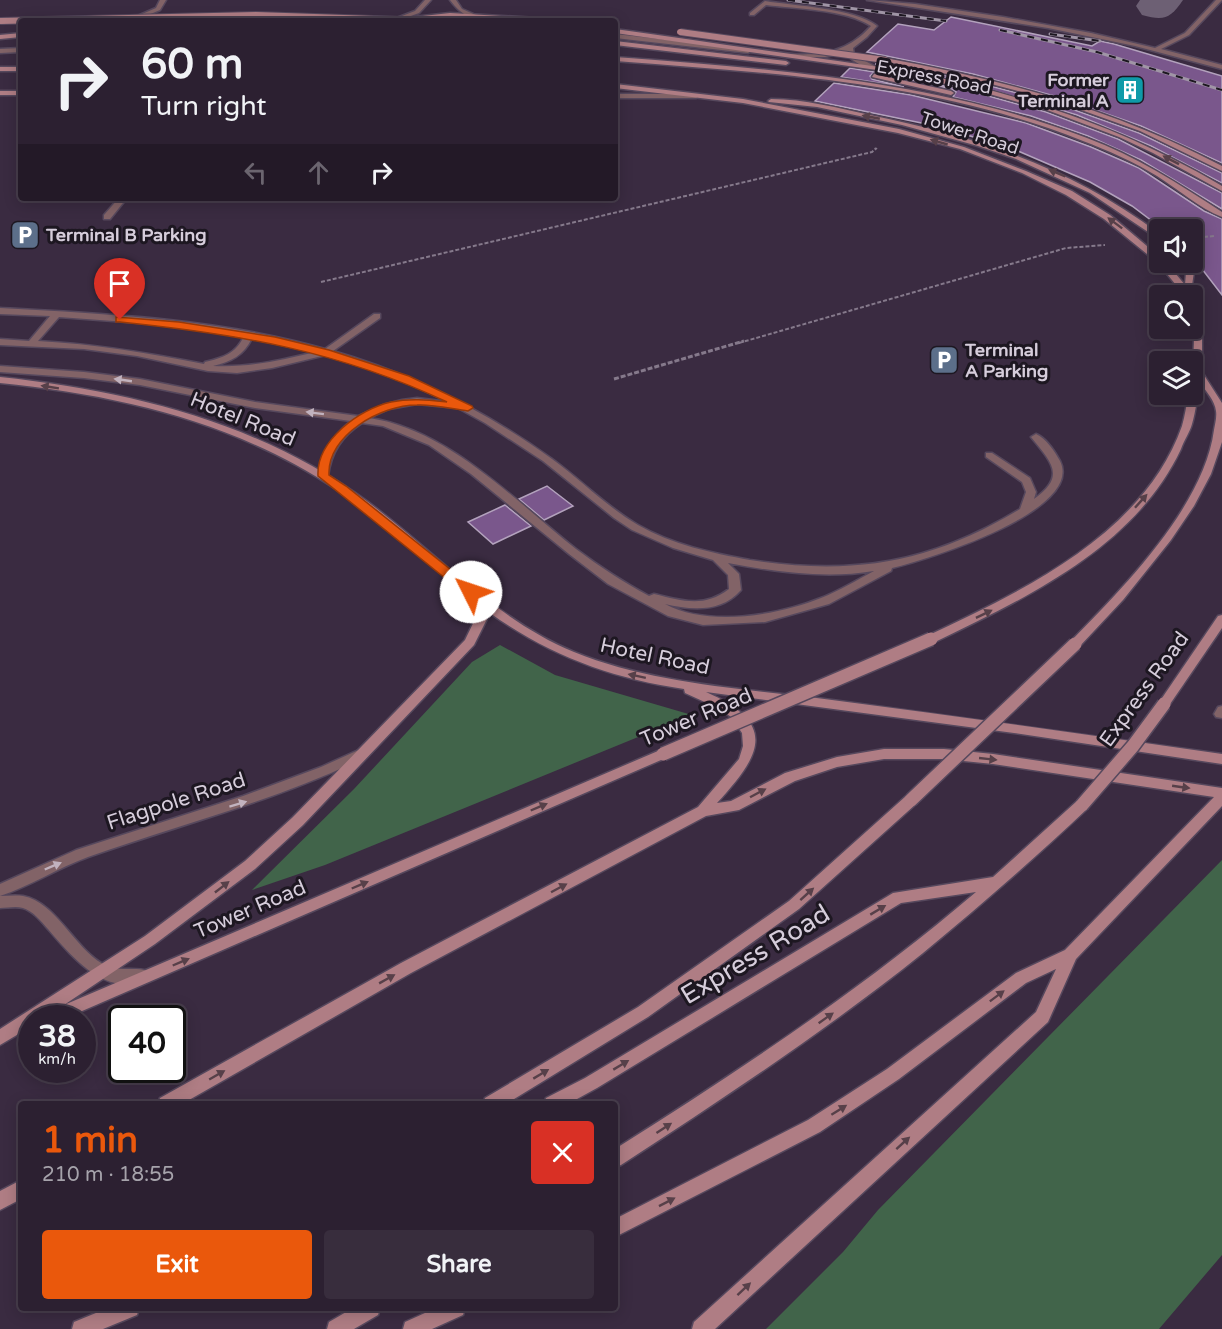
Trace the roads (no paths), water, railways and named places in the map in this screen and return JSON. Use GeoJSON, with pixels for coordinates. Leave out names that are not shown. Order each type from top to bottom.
{"type":"FeatureCollection","features":[{"type":"Feature","properties":{"kind":"street"},"geometry":{"type":"LineString","coordinates":[[128,18],[256,15],[376,18]]}},
{"type":"Feature","properties":{"kind":"street"},"geometry":{"type":"LineString","coordinates":[[408,18],[441,15],[498,18]]}},
{"type":"Feature","properties":{"kind":"street"},"geometry":{"type":"LineString","coordinates":[[0,21],[18,21]]}},
{"type":"Feature","properties":{"kind":"street"},"geometry":{"type":"LineString","coordinates":[[618,25],[885,60],[1002,84],[1112,119],[1168,142],[1222,169]]}},
{"type":"Feature","properties":{"kind":"street"},"geometry":{"type":"LineString","coordinates":[[0,29],[18,28]]}},
{"type":"Feature","properties":{"kind":"street"},"geometry":{"type":"LineString","coordinates":[[618,31],[875,68],[954,83],[1046,108],[1148,149],[1222,189]]}},
{"type":"Feature","properties":{"kind":"street"},"geometry":{"type":"LineString","coordinates":[[0,38],[18,37]]}},
{"type":"Feature","properties":{"kind":"street"},"geometry":{"type":"LineString","coordinates":[[618,43],[833,70],[945,92],[1054,128]]}},
{"type":"Feature","properties":{"kind":"street"},"geometry":{"type":"LineString","coordinates":[[618,49],[708,54]]}},
{"type":"Feature","properties":{"kind":"street","name":"Express Road"},"geometry":{"type":"LineString","coordinates":[[618,59],[826,79],[963,104],[1054,128],[1094,143],[1150,170],[1222,215]]}},
{"type":"Feature","properties":{"kind":"street"},"geometry":{"type":"LineString","coordinates":[[0,69],[18,69]]}},
{"type":"Feature","properties":{"kind":"street","name":"Tower Road"},"geometry":{"type":"LineString","coordinates":[[618,86],[743,101],[899,131],[984,156],[1040,178],[1095,209],[1149,251]]}},
{"type":"Feature","properties":{"kind":"street"},"geometry":{"type":"LineString","coordinates":[[0,93],[18,93]]}},
{"type":"Feature","properties":{"kind":"street","name":"Tower Road"},"geometry":{"type":"LineString","coordinates":[[743,101],[778,101],[831,109],[921,127],[976,142],[1071,179],[1113,204],[1149,230]]}},
{"type":"Feature","properties":{"kind":"street","name":"Tower Road"},"geometry":{"type":"LineString","coordinates":[[1170,273],[1182,285]]}},
{"type":"Feature","properties":{"kind":"street","name":"Hotel Road"},"geometry":{"type":"LineString","coordinates":[[0,380],[96,394],[177,412],[251,440],[342,488],[488,605],[537,639],[564,652],[631,675],[672,683],[1222,759]]}},
{"type":"Feature","properties":{"kind":"street"},"geometry":{"type":"LineString","coordinates":[[496,1101],[643,1012],[794,905],[911,800],[1131,587],[1195,511],[1218,464],[1221,411],[1203,382]]}},
{"type":"Feature","properties":{"kind":"street","name":"Tower Road"},"geometry":{"type":"LineString","coordinates":[[80,1005],[931,639],[1048,580],[1094,547],[1130,514],[1166,471],[1183,436],[1193,405]]}},
{"type":"Feature","properties":{"kind":"street"},"geometry":{"type":"LineString","coordinates":[[0,1039],[195,908],[250,865],[298,821],[470,642],[488,605]]}},
{"type":"Feature","properties":{"kind":"street","name":"Express Road"},"geometry":{"type":"LineString","coordinates":[[618,1157],[710,1098],[843,1006],[960,914],[995,883],[1082,805],[1139,737],[1222,619]]}},
{"type":"Feature","properties":{"kind":"street"},"geometry":{"type":"LineString","coordinates":[[672,683],[731,709],[747,731],[748,749],[744,762],[703,811]]}},
{"type":"Feature","properties":{"kind":"street"},"geometry":{"type":"LineString","coordinates":[[171,1101],[406,968],[703,811],[734,806],[790,777],[837,762],[884,754],[944,754],[993,759],[1219,798]]}},
{"type":"Feature","properties":{"kind":"street"},"geometry":{"type":"LineString","coordinates":[[701,1329],[1041,1017],[1070,955],[1219,798]]}},
{"type":"Feature","properties":{"kind":"street","name":"Express Road"},"geometry":{"type":"LineString","coordinates":[[558,1101],[898,897],[995,883]]}},
{"type":"Feature","properties":{"kind":"street"},"geometry":{"type":"LineString","coordinates":[[618,1226],[814,1126],[875,1087],[1021,978],[1070,955]]}},
{"type":"Feature","properties":{"kind":"street"},"geometry":{"type":"LineString","coordinates":[[0,1039],[18,1032]]}},
{"type":"Feature","properties":{"kind":"street"},"geometry":{"type":"LineString","coordinates":[[0,1201],[18,1191]]}},
{"type":"Feature","properties":{"kind":"street"},"geometry":{"type":"LineString","coordinates":[[81,1329],[123,1311]]}},
{"type":"Feature","properties":{"kind":"street"},"geometry":{"type":"LineString","coordinates":[[336,1329],[366,1311]]}},
{"type":"Feature","properties":{"kind":"street"},"geometry":{"type":"LineString","coordinates":[[412,1329],[450,1311]]}},
{"type":"Feature","properties":{"kind":"lane"},"geometry":{"type":"LineString","coordinates":[[136,18],[158,9],[163,0]]}},
{"type":"Feature","properties":{"kind":"lane"},"geometry":{"type":"LineString","coordinates":[[400,18],[417,12],[428,0]]}},
{"type":"Feature","properties":{"kind":"lane"},"geometry":{"type":"LineString","coordinates":[[453,0],[460,10],[475,16]]}},
{"type":"Feature","properties":{"kind":"lane"},"geometry":{"type":"LineString","coordinates":[[870,0],[1024,23],[1157,49],[1222,67]]}},
{"type":"Feature","properties":{"kind":"lane"},"geometry":{"type":"LineString","coordinates":[[1157,49],[1187,34],[1219,0]]}},
{"type":"Feature","properties":{"kind":"lane"},"geometry":{"type":"LineString","coordinates":[[618,36],[791,56],[823,55],[851,49],[873,28],[873,24],[853,16],[755,1]]}},
{"type":"Feature","properties":{"kind":"lane"},"geometry":{"type":"LineString","coordinates":[[752,14],[765,3]]}},
{"type":"Feature","properties":{"kind":"lane"},"geometry":{"type":"LineString","coordinates":[[158,9],[167,18]]}},
{"type":"Feature","properties":{"kind":"lane"},"geometry":{"type":"LineString","coordinates":[[851,49],[853,58],[875,68]]}},
{"type":"Feature","properties":{"kind":"lane"},"geometry":{"type":"LineString","coordinates":[[0,51],[18,50]]}},
{"type":"Feature","properties":{"kind":"lane"},"geometry":{"type":"LineString","coordinates":[[618,96],[696,96]]}},
{"type":"Feature","properties":{"kind":"lane"},"geometry":{"type":"LineString","coordinates":[[107,217],[120,201]]}},
{"type":"Feature","properties":{"kind":"lane"},"geometry":{"type":"LineString","coordinates":[[0,311],[179,325],[326,352],[405,378],[468,408],[519,439],[634,527],[659,540],[718,559],[787,569],[836,571],[896,564]]}},
{"type":"Feature","properties":{"kind":"lane"},"geometry":{"type":"LineString","coordinates":[[32,343],[57,314]]}},
{"type":"Feature","properties":{"kind":"lane"},"geometry":{"type":"LineString","coordinates":[[0,342],[84,346],[137,353],[198,366],[237,370],[272,365],[326,352],[377,315]]}},
{"type":"Feature","properties":{"kind":"lane"},"geometry":{"type":"LineString","coordinates":[[198,366],[233,357],[244,348],[248,336]]}},
{"type":"Feature","properties":{"kind":"lane"},"geometry":{"type":"LineString","coordinates":[[0,369],[96,376],[163,386],[255,405],[385,423],[432,443],[475,472],[612,581],[672,613],[703,621],[765,618],[825,601],[896,564],[996,529],[1051,492],[1058,479],[1058,468],[1051,453],[1036,437]]}},
{"type":"Feature","properties":{"kind":"lane"},"geometry":{"type":"LineString","coordinates":[[323,476],[323,465],[339,435],[362,419],[392,405],[417,401],[468,408]]}},
{"type":"Feature","properties":{"kind":"lane"},"geometry":{"type":"LineString","coordinates":[[989,455],[1026,480],[1031,492],[1024,512]]}},
{"type":"Feature","properties":{"kind":"lane"},"geometry":{"type":"LineString","coordinates":[[641,595],[680,604],[705,606],[723,601],[735,590],[733,574],[718,559]]}},
{"type":"Feature","properties":{"kind":"lane","name":"Flagpole Road"},"geometry":{"type":"LineString","coordinates":[[0,890],[81,854],[248,800],[326,771],[365,752]]}},
{"type":"Feature","properties":{"kind":"lane"},"geometry":{"type":"LineString","coordinates":[[0,902],[24,902],[41,911],[78,956],[102,972],[118,978],[153,974]]}},
{"type":"Feature","properties":{"kind":"railway"},"geometry":{"type":"LineString","coordinates":[[788,0],[946,21]]}},
{"type":"Feature","properties":{"kind":"railway"},"geometry":{"type":"LineString","coordinates":[[1000,30],[1097,52],[1222,90]]}},
{"type":"Feature","properties":{"kind":"railway"},"geometry":{"type":"LineString","coordinates":[[1050,34],[1100,41]]}},
{"type":"Feature","properties":{"kind":"place","name":"Former Terminal A"},"geometry":{"type":"Point","coordinates":[1130,90]}},
{"type":"Feature","properties":{"kind":"place","name":"Terminal B Parking"},"geometry":{"type":"Point","coordinates":[25,235]}},
{"type":"Feature","properties":{"kind":"place","name":"Terminal A Parking"},"geometry":{"type":"Point","coordinates":[944,360]}}]}
